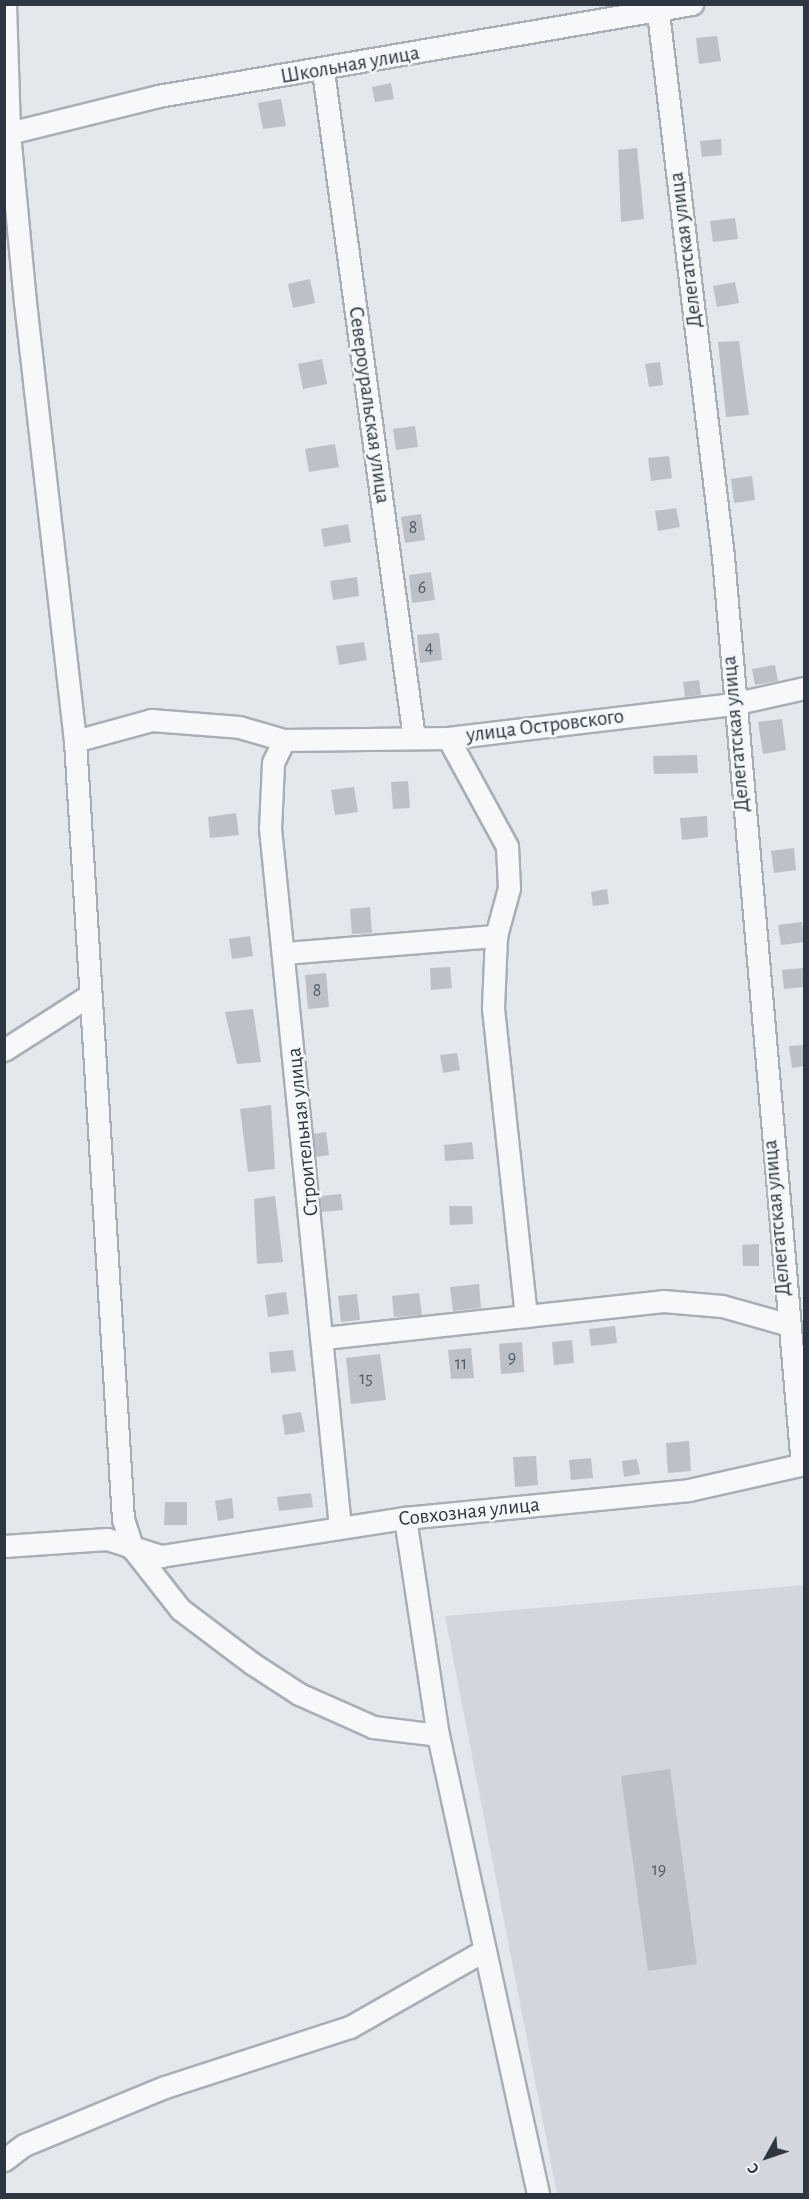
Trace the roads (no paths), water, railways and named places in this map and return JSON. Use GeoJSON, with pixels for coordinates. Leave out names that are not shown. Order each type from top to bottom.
{"type":"FeatureCollection","features":[{"type":"Feature","properties":{"kind":"street"},"geometry":{"type":"LineString","coordinates":[[5,4],[9,133],[75,741],[123,1519],[133,1549],[180,1609],[299,1694],[373,1727],[438,1735]]}},
{"type":"Feature","properties":{"kind":"street","name":"Школьная улица"},"geometry":{"type":"LineString","coordinates":[[9,133],[158,96],[323,71],[657,7],[692,4]]}},
{"type":"Feature","properties":{"kind":"street","name":"Делегатская улица"},"geometry":{"type":"LineString","coordinates":[[657,7],[723,557],[733,704],[786,1324],[803,1464]]}},
{"type":"Feature","properties":{"kind":"street","name":"Североуральская улица"},"geometry":{"type":"LineString","coordinates":[[323,71],[414,738]]}},
{"type":"Feature","properties":{"kind":"street","name":"улица Островского"},"geometry":{"type":"LineString","coordinates":[[75,741],[151,720],[239,727],[284,740],[448,738],[733,704],[804,688]]}},
{"type":"Feature","properties":{"kind":"street"},"geometry":{"type":"LineString","coordinates":[[448,738],[507,846],[509,888],[496,936],[493,1008],[526,1316]]}},
{"type":"Feature","properties":{"kind":"street","name":"Строительная улица"},"geometry":{"type":"LineString","coordinates":[[284,740],[273,763],[270,828],[324,1338],[340,1527]]}},
{"type":"Feature","properties":{"kind":"street"},"geometry":{"type":"LineString","coordinates":[[284,952],[496,936]]}},
{"type":"Feature","properties":{"kind":"street"},"geometry":{"type":"LineString","coordinates":[[4,1050],[90,995]]}},
{"type":"Feature","properties":{"kind":"street"},"geometry":{"type":"LineString","coordinates":[[324,1338],[663,1301],[722,1306],[786,1324]]}},
{"type":"Feature","properties":{"kind":"street","name":"Совхозная улица"},"geometry":{"type":"LineString","coordinates":[[4,1546],[107,1539],[161,1556],[405,1518],[689,1490],[803,1464]]}},
{"type":"Feature","properties":{"kind":"street"},"geometry":{"type":"LineString","coordinates":[[405,1518],[438,1735],[538,2194]]}},
{"type":"Feature","properties":{"kind":"street"},"geometry":{"type":"LineString","coordinates":[[4,2160],[24,2145],[165,2087],[350,2028],[485,1950]]}}]}
